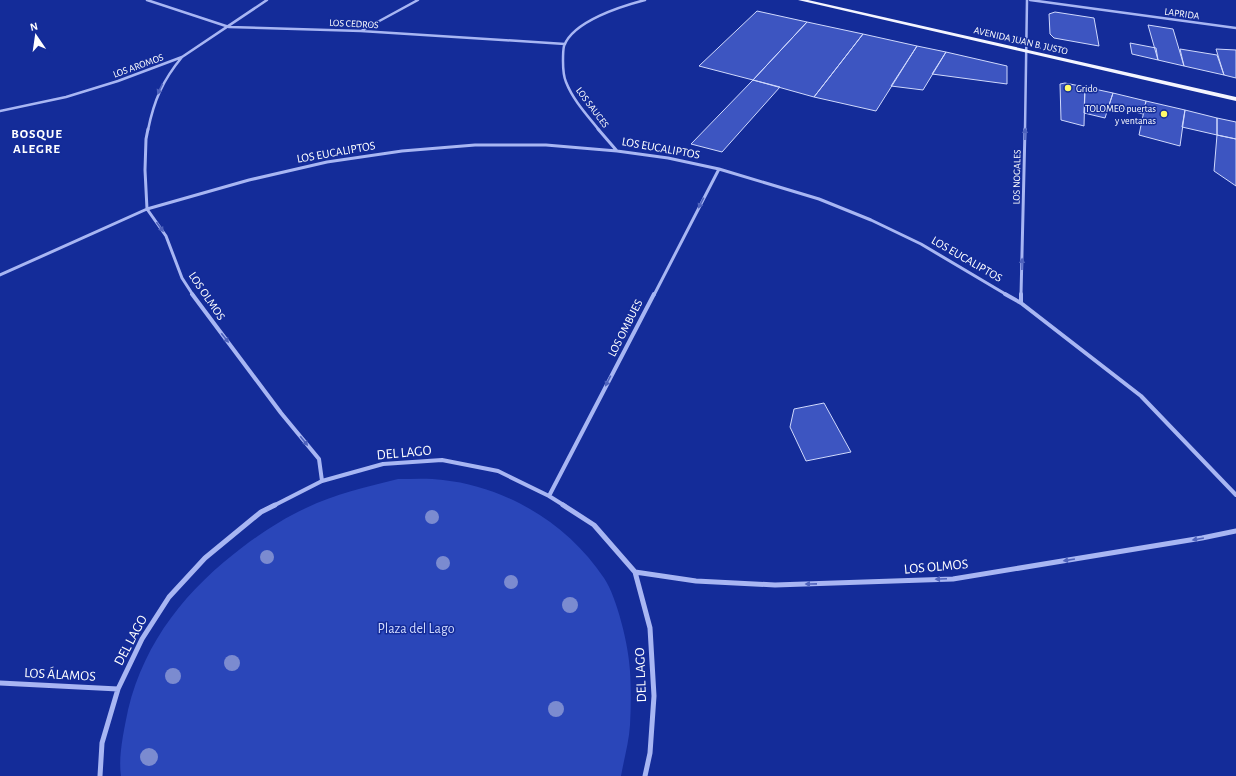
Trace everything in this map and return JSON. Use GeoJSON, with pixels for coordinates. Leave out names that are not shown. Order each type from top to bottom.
{"type":"FeatureCollection","features":[{"type":"Feature","properties":{"kind":"main road","name":"AVENIDA JUAN B. JUSTO"},"geometry":{"type":"LineString","coordinates":[[801,0],[1236,98]]}},
{"type":"Feature","properties":{"kind":"street","name":"LOS CEDROS"},"geometry":{"type":"LineString","coordinates":[[147,0],[229,27],[361,31],[565,44]]}},
{"type":"Feature","properties":{"kind":"street","name":"LOS AROMOS"},"geometry":{"type":"LineString","coordinates":[[0,111],[66,97],[118,81],[182,57],[229,27],[267,0]]}},
{"type":"Feature","properties":{"kind":"street"},"geometry":{"type":"LineString","coordinates":[[361,31],[418,0]]}},
{"type":"Feature","properties":{"kind":"street"},"geometry":{"type":"LineString","coordinates":[[565,44],[568,38],[587,23],[617,7],[646,0]]}},
{"type":"Feature","properties":{"kind":"street","name":"LOS NOGALES"},"geometry":{"type":"LineString","coordinates":[[1021,303],[1027,65],[1026,51],[1029,0]]}},
{"type":"Feature","properties":{"kind":"street","name":"LAPRIDA"},"geometry":{"type":"LineString","coordinates":[[1029,0],[1236,28]]}},
{"type":"Feature","properties":{"kind":"street","name":"LOS SAUCES"},"geometry":{"type":"LineString","coordinates":[[565,44],[563,68],[565,81],[574,96],[617,151]]}},
{"type":"Feature","properties":{"kind":"street"},"geometry":{"type":"LineString","coordinates":[[146,209],[146,139],[159,90],[171,70],[182,57]]}},
{"type":"Feature","properties":{"kind":"street","name":"LOS EUCALIPTOS"},"geometry":{"type":"LineString","coordinates":[[0,275],[146,209],[249,180],[319,164],[402,151],[475,145],[546,145],[617,151],[668,158],[718,169],[819,199],[871,220],[922,244],[1021,303],[1141,396],[1236,495]]}},
{"type":"Feature","properties":{"kind":"street","name":"LOS OMBUES"},"geometry":{"type":"LineString","coordinates":[[548,496],[718,169]]}},
{"type":"Feature","properties":{"kind":"street","name":"LOS OLMOS"},"geometry":{"type":"LineString","coordinates":[[146,209],[166,236],[182,278],[200,306],[318,459],[322,481]]}},
{"type":"Feature","properties":{"kind":"street","name":"DEL LAGO"},"geometry":{"type":"LineString","coordinates":[[100,776],[102,743],[118,689],[142,639],[169,597],[204,558],[261,512],[322,481],[383,464],[442,460],[498,471],[548,496],[594,524],[635,572],[650,628],[654,696],[650,753],[645,776]]}},
{"type":"Feature","properties":{"kind":"street","name":"LOS OLMOS"},"geometry":{"type":"LineString","coordinates":[[635,572],[696,581],[774,585],[946,579],[1194,540],[1236,531]]}},
{"type":"Feature","properties":{"kind":"street","name":"LOS ÁLAMOS"},"geometry":{"type":"LineString","coordinates":[[0,683],[118,689]]}},
{"type":"Feature","properties":{"kind":"green space","name":"Plaza del Lago"},"geometry":{"type":"Polygon","coordinates":[[[398,479],[438,479],[467,484],[513,500],[534,511],[573,541],[604,578],[609,586],[622,623],[630,671],[630,725],[628,744],[621,776],[121,776],[120,760],[123,734],[128,710],[136,685],[145,661],[157,639],[187,598],[204,580],[244,546],[266,530],[290,516],[317,503],[339,495],[398,479]]]}},
{"type":"Feature","properties":{"kind":"building"},"geometry":{"type":"Polygon","coordinates":[[[757,11],[807,22],[753,80],[699,66],[757,11]]]}},
{"type":"Feature","properties":{"kind":"building"},"geometry":{"type":"Polygon","coordinates":[[[1055,12],[1094,18],[1099,46],[1054,38],[1050,34],[1049,14],[1055,12]]]}},
{"type":"Feature","properties":{"kind":"building"},"geometry":{"type":"Polygon","coordinates":[[[807,22],[863,34],[814,97],[753,80],[807,22]]]}},
{"type":"Feature","properties":{"kind":"building"},"geometry":{"type":"Polygon","coordinates":[[[1148,25],[1173,29],[1184,66],[1158,60],[1148,25]]]}},
{"type":"Feature","properties":{"kind":"building"},"geometry":{"type":"Polygon","coordinates":[[[863,34],[917,46],[876,111],[814,97],[863,34]]]}},
{"type":"Feature","properties":{"kind":"building"},"geometry":{"type":"Polygon","coordinates":[[[1130,43],[1156,48],[1158,60],[1132,54],[1130,43]]]}},
{"type":"Feature","properties":{"kind":"building"},"geometry":{"type":"Polygon","coordinates":[[[917,46],[946,52],[923,90],[891,86],[917,46]]]}},
{"type":"Feature","properties":{"kind":"building"},"geometry":{"type":"Polygon","coordinates":[[[1180,49],[1217,55],[1224,75],[1184,66],[1180,49]]]}},
{"type":"Feature","properties":{"kind":"building"},"geometry":{"type":"Polygon","coordinates":[[[1216,49],[1236,50],[1236,78],[1224,75],[1216,49]]]}},
{"type":"Feature","properties":{"kind":"building"},"geometry":{"type":"Polygon","coordinates":[[[946,52],[1007,66],[1007,84],[932,74],[946,52]]]}},
{"type":"Feature","properties":{"kind":"building"},"geometry":{"type":"Polygon","coordinates":[[[753,80],[780,87],[722,152],[691,144],[753,80]]]}},
{"type":"Feature","properties":{"kind":"building"},"geometry":{"type":"Polygon","coordinates":[[[1065,83],[1085,87],[1084,126],[1061,120],[1060,84],[1065,83]]]}},
{"type":"Feature","properties":{"kind":"building"},"geometry":{"type":"Polygon","coordinates":[[[1085,87],[1113,93],[1105,118],[1084,113],[1085,87]]]}},
{"type":"Feature","properties":{"kind":"building"},"geometry":{"type":"Polygon","coordinates":[[[1113,93],[1146,101],[1143,114],[1109,105],[1113,93]]]}},
{"type":"Feature","properties":{"kind":"building"},"geometry":{"type":"Polygon","coordinates":[[[1146,101],[1185,110],[1180,146],[1139,135],[1146,101]]]}},
{"type":"Feature","properties":{"kind":"building"},"geometry":{"type":"Polygon","coordinates":[[[1185,110],[1217,118],[1217,135],[1182,127],[1185,110]]]}},
{"type":"Feature","properties":{"kind":"building"},"geometry":{"type":"Polygon","coordinates":[[[1217,118],[1236,122],[1236,139],[1217,135],[1217,118]]]}},
{"type":"Feature","properties":{"kind":"building"},"geometry":{"type":"Polygon","coordinates":[[[1217,135],[1236,139],[1236,186],[1214,171],[1217,135]]]}},
{"type":"Feature","properties":{"kind":"building"},"geometry":{"type":"Polygon","coordinates":[[[824,403],[851,452],[806,461],[790,427],[794,409],[824,403]]]}},
{"type":"Feature","properties":{"kind":"place","name":"Grido"},"geometry":{"type":"Point","coordinates":[1068,88]}},
{"type":"Feature","properties":{"kind":"place","name":"TOLOMEO puertas y ventanas"},"geometry":{"type":"Point","coordinates":[1164,114]}},
{"type":"Feature","properties":{"kind":"district","name":"BOSQUE ALEGRE"},"geometry":{"type":"Point","coordinates":[37,140]}}]}
